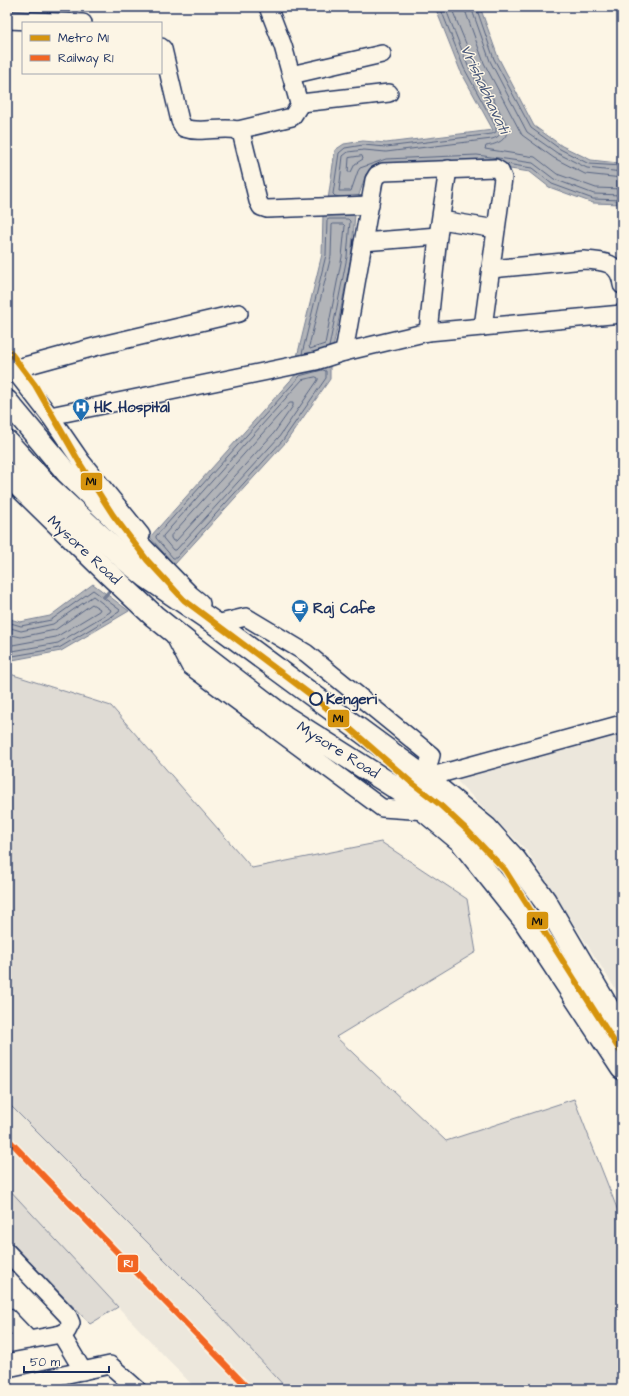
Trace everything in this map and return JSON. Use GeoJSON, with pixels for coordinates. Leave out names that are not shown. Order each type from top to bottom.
{"type":"FeatureCollection","features":[{"type":"Feature","properties":{"kind":"highway","name":"Mysore Road"},"geometry":{"type":"LineString","coordinates":[[7,442],[46,485],[127,561],[155,570],[216,624],[425,778],[486,828],[515,860],[544,901],[622,1032]]}},
{"type":"Feature","properties":{"kind":"highway","name":"Mysore Road"},"geometry":{"type":"LineString","coordinates":[[7,474],[15,488],[135,596],[154,616],[277,712],[401,791],[461,841],[525,921],[622,1068]]}},
{"type":"Feature","properties":{"kind":"main road"},"geometry":{"type":"LineString","coordinates":[[7,401],[67,473],[155,570]]}},
{"type":"Feature","properties":{"kind":"street"},"geometry":{"type":"LineString","coordinates":[[268,7],[283,46],[298,100],[301,103]]}},
{"type":"Feature","properties":{"kind":"street"},"geometry":{"type":"LineString","coordinates":[[7,20],[58,22]]}},
{"type":"Feature","properties":{"kind":"street"},"geometry":{"type":"LineString","coordinates":[[162,48],[180,121],[184,128],[190,130],[230,128],[238,130],[292,117],[301,103]]}},
{"type":"Feature","properties":{"kind":"street"},"geometry":{"type":"LineString","coordinates":[[291,74],[382,54]]}},
{"type":"Feature","properties":{"kind":"street"},"geometry":{"type":"LineString","coordinates":[[301,103],[389,93]]}},
{"type":"Feature","properties":{"kind":"street"},"geometry":{"type":"LineString","coordinates":[[238,130],[242,136],[258,201],[261,207],[267,209],[357,205]]}},
{"type":"Feature","properties":{"kind":"street"},"geometry":{"type":"LineString","coordinates":[[344,352],[363,242],[357,205],[377,175],[383,172],[495,168],[500,171],[503,178],[483,327]]}},
{"type":"Feature","properties":{"kind":"street"},"geometry":{"type":"LineString","coordinates":[[428,332],[439,228],[448,169]]}},
{"type":"Feature","properties":{"kind":"street"},"geometry":{"type":"LineString","coordinates":[[363,242],[439,228],[496,229]]}},
{"type":"Feature","properties":{"kind":"street"},"geometry":{"type":"LineString","coordinates":[[491,269],[584,260],[599,261],[612,265],[618,270],[622,285]]}},
{"type":"Feature","properties":{"kind":"street"},"geometry":{"type":"LineString","coordinates":[[155,570],[155,552],[81,461],[50,416],[11,365],[239,313]]}},
{"type":"Feature","properties":{"kind":"street"},"geometry":{"type":"LineString","coordinates":[[50,416],[308,362],[428,332],[622,314]]}},
{"type":"Feature","properties":{"kind":"street"},"geometry":{"type":"LineString","coordinates":[[216,624],[246,617],[306,653],[431,755],[425,778],[622,724]]}},
{"type":"Feature","properties":{"kind":"street"},"geometry":{"type":"LineString","coordinates":[[7,1252],[68,1316],[71,1323],[67,1331],[61,1334],[7,1344]]}},
{"type":"Feature","properties":{"kind":"street"},"geometry":{"type":"LineString","coordinates":[[7,1317],[28,1340]]}},
{"type":"Feature","properties":{"kind":"street"},"geometry":{"type":"LineString","coordinates":[[61,1334],[83,1370]]}},
{"type":"Feature","properties":{"kind":"street"},"geometry":{"type":"LineString","coordinates":[[7,1387],[110,1365],[137,1389]]}},
{"type":"Feature","properties":{"kind":"shaded area"},"geometry":{"type":"Polygon","coordinates":[[[7,673],[111,706],[252,868],[381,842],[467,899],[476,952],[336,1037],[446,1141],[574,1099],[622,1221],[622,1389],[287,1389],[214,1309],[7,1102],[7,673]]]}},
{"type":"Feature","properties":{"kind":"shaded area"},"geometry":{"type":"Polygon","coordinates":[[[622,733],[622,999],[527,851],[451,775],[622,733]]]}},
{"type":"Feature","properties":{"kind":"shaded area"},"geometry":{"type":"Polygon","coordinates":[[[7,1102],[214,1309],[287,1389],[196,1389],[7,1187],[7,1102]]]}},
{"type":"Feature","properties":{"kind":"shaded area"},"geometry":{"type":"Polygon","coordinates":[[[7,1187],[118,1307],[90,1324],[7,1238],[7,1187]]]}},
{"type":"Feature","properties":{"kind":"water","name":"Vrishabhavati"},"geometry":{"type":"Polygon","coordinates":[[[435,7],[480,7],[498,57],[534,126],[562,146],[591,160],[618,163],[622,162],[622,204],[593,203],[549,187],[530,172],[477,164],[389,167],[366,174],[357,201],[328,200],[335,150],[344,144],[363,141],[386,143],[493,130],[460,70],[435,7]]]}},
{"type":"Feature","properties":{"kind":"water"},"geometry":{"type":"Polygon","coordinates":[[[323,214],[355,215],[351,258],[332,353],[296,361],[322,254],[323,214]]]}},
{"type":"Feature","properties":{"kind":"water"},"geometry":{"type":"Polygon","coordinates":[[[330,364],[330,379],[286,442],[174,565],[150,537],[298,372],[330,364]]]}},
{"type":"Feature","properties":{"kind":"water"},"geometry":{"type":"Polygon","coordinates":[[[93,584],[129,611],[61,651],[7,661],[7,618],[20,622],[50,616],[93,584]]]}},
{"type":"Feature","properties":{"kind":"waterway"},"geometry":{"type":"LineString","coordinates":[[104,597],[113,587]]}},
{"type":"Feature","properties":{"kind":"metro line","name":"M1"},"geometry":{"type":"LineString","coordinates":[[7,348],[35,385],[81,465],[113,515],[147,560],[184,600],[315,698],[466,829],[505,870],[622,1054]]}},
{"type":"Feature","properties":{"kind":"rail line","name":"R1"},"geometry":{"type":"LineString","coordinates":[[7,1138],[249,1389]]}},
{"type":"Feature","properties":{"kind":"place","name":"HK Hospital"},"geometry":{"type":"Point","coordinates":[81,422]}},
{"type":"Feature","properties":{"kind":"place","name":"Raj Cafe"},"geometry":{"type":"Point","coordinates":[300,623]}},
{"type":"Feature","properties":{"kind":"place","name":"Kengeri"},"geometry":{"type":"Point","coordinates":[316,699]}}]}
